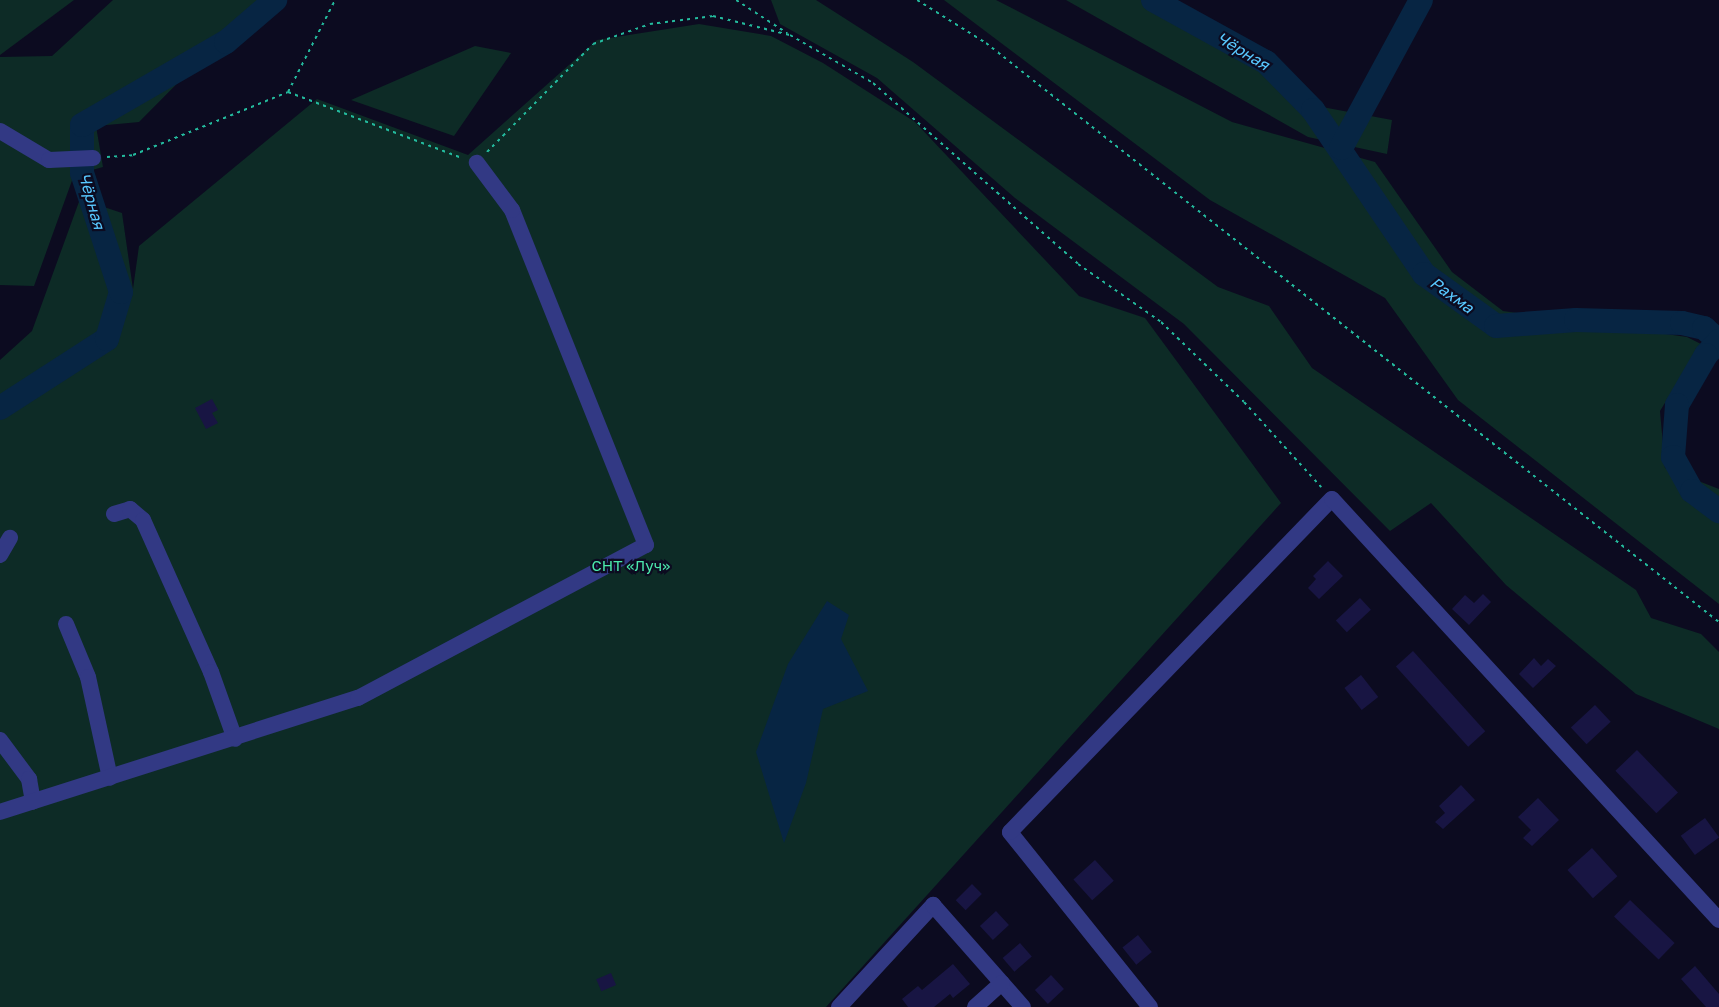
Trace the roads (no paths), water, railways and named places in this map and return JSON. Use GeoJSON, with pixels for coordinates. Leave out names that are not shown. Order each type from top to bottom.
{"type":"FeatureCollection","features":[{"type":"Feature","properties":{"kind":"street"},"geometry":{"type":"LineString","coordinates":[[0,131],[49,159],[65,161],[93,158]]}},
{"type":"Feature","properties":{"kind":"street"},"geometry":{"type":"LineString","coordinates":[[0,812],[358,698],[646,545],[512,210],[477,163]]}},
{"type":"Feature","properties":{"kind":"street"},"geometry":{"type":"LineString","coordinates":[[1150,1007],[1010,832],[1332,499],[1719,920]]}},
{"type":"Feature","properties":{"kind":"street"},"geometry":{"type":"LineString","coordinates":[[114,514],[130,508],[143,520],[211,672],[235,739]]}},
{"type":"Feature","properties":{"kind":"street"},"geometry":{"type":"LineString","coordinates":[[0,555],[10,538]]}},
{"type":"Feature","properties":{"kind":"street"},"geometry":{"type":"LineString","coordinates":[[66,624],[88,676],[110,778]]}},
{"type":"Feature","properties":{"kind":"street"},"geometry":{"type":"LineString","coordinates":[[0,740],[29,779],[33,802]]}},
{"type":"Feature","properties":{"kind":"street"},"geometry":{"type":"LineString","coordinates":[[839,1007],[933,904],[1023,1007]]}},
{"type":"Feature","properties":{"kind":"street"},"geometry":{"type":"LineString","coordinates":[[975,1007],[1002,982]]}},
{"type":"Feature","properties":{"kind":"water"},"geometry":{"type":"Polygon","coordinates":[[[827,601],[849,615],[841,639],[868,691],[823,709],[806,783],[784,843],[756,752],[788,664],[827,601]]]}},
{"type":"Feature","properties":{"kind":"waterway","name":"Чёрная"},"geometry":{"type":"LineString","coordinates":[[0,408],[107,339],[121,292],[82,173],[82,125],[226,42],[275,0]]}},
{"type":"Feature","properties":{"kind":"waterway","name":"Рахма"},"geometry":{"type":"LineString","coordinates":[[1153,0],[1266,62],[1313,110],[1424,274],[1496,326],[1576,320],[1682,323],[1704,328],[1719,341]]}},
{"type":"Feature","properties":{"kind":"waterway","name":"Рахма"},"geometry":{"type":"LineString","coordinates":[[1341,148],[1421,0]]}},
{"type":"Feature","properties":{"kind":"waterway","name":"Рахма"},"geometry":{"type":"LineString","coordinates":[[1719,341],[1706,355],[1677,405],[1673,457],[1692,491],[1719,511]]}},
{"type":"Feature","properties":{"kind":"park label","name":"СНТ «Луч»"},"geometry":{"type":"Point","coordinates":[631,566]}}]}
